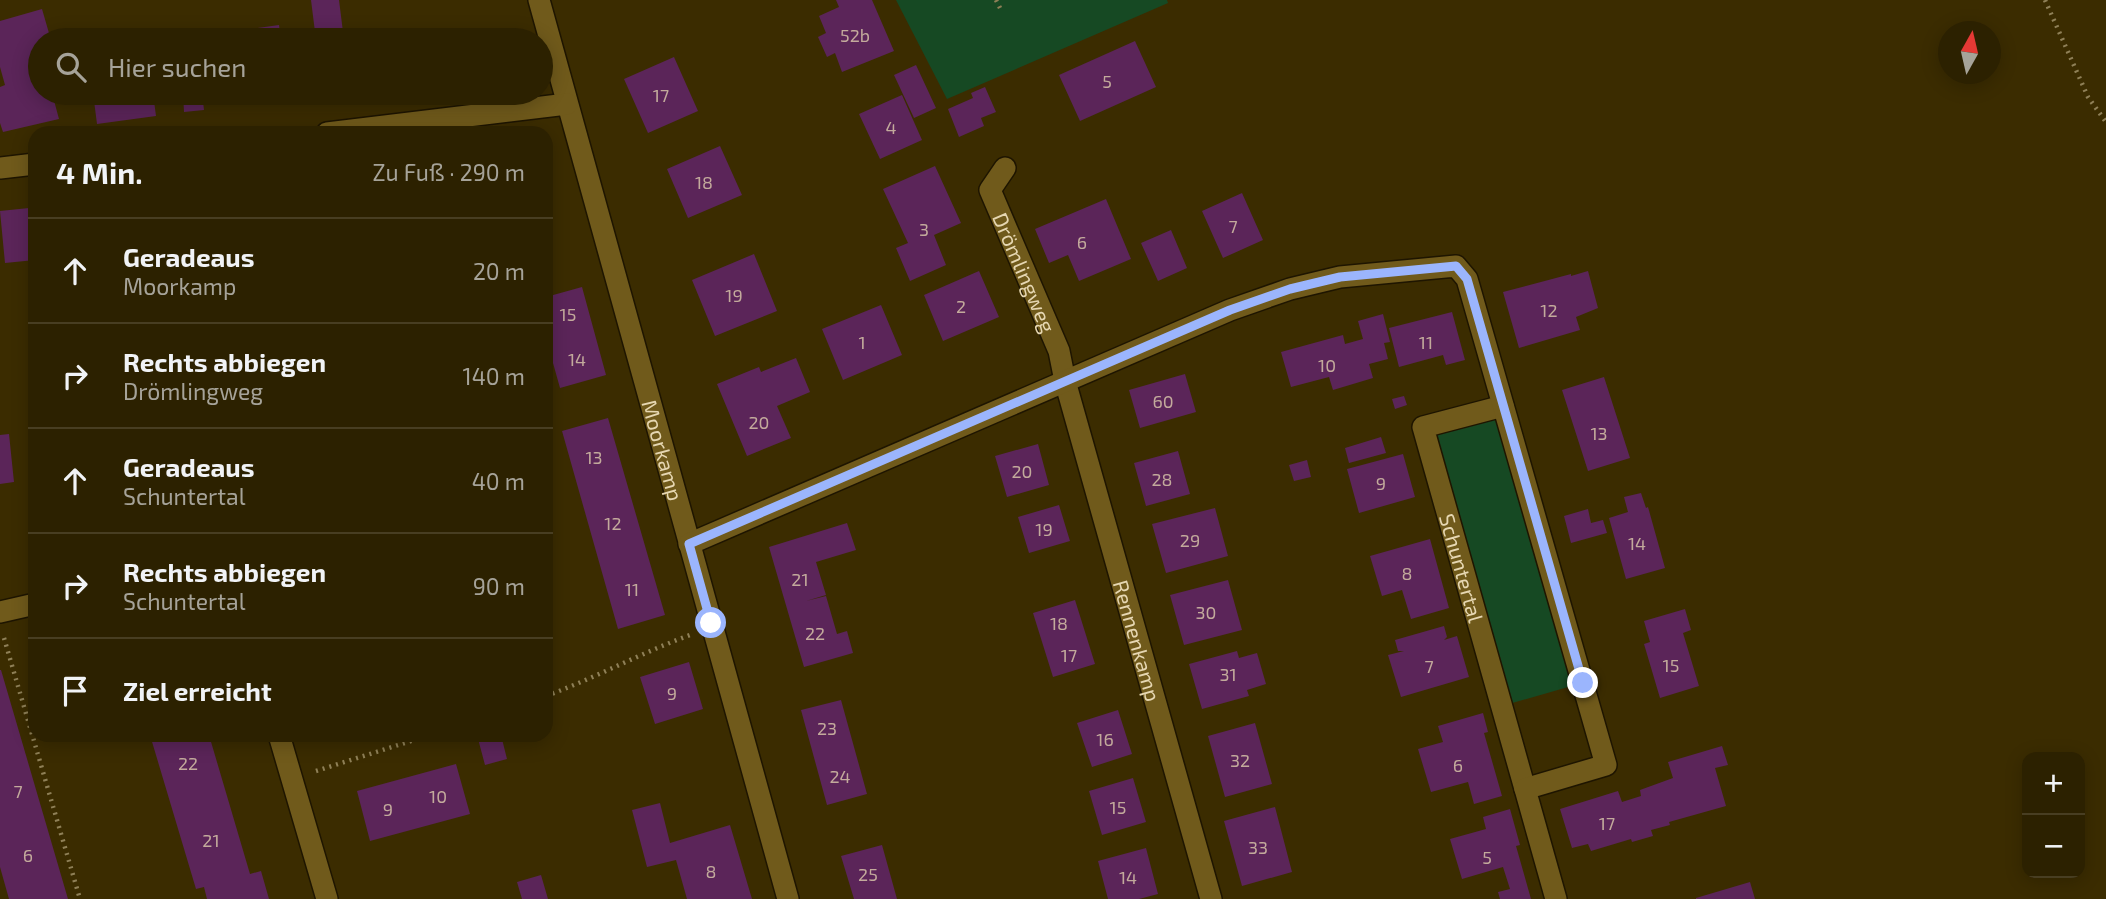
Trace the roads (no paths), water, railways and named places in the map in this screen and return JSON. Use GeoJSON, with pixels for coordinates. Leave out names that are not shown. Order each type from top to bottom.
{"type":"FeatureCollection","features":[{"type":"Feature","properties":{"kind":"street","name":"Moorkamp"},"geometry":{"type":"LineString","coordinates":[[539,0],[547,28]]}},
{"type":"Feature","properties":{"kind":"street","name":"Moorkamp"},"geometry":{"type":"LineString","coordinates":[[553,52],[788,899]]}},
{"type":"Feature","properties":{"kind":"street"},"geometry":{"type":"LineString","coordinates":[[385,126],[567,104]]}},
{"type":"Feature","properties":{"kind":"street"},"geometry":{"type":"LineString","coordinates":[[0,168],[28,165]]}},
{"type":"Feature","properties":{"kind":"street","name":"Drömlingweg"},"geometry":{"type":"LineString","coordinates":[[1005,168],[989,190],[1059,351],[1065,382]]}},
{"type":"Feature","properties":{"kind":"street"},"geometry":{"type":"LineString","coordinates":[[689,544],[1230,310],[1290,289],[1340,277],[1456,266],[1467,279],[1606,765],[1525,789]]}},
{"type":"Feature","properties":{"kind":"street","name":"Rennenkamp"},"geometry":{"type":"LineString","coordinates":[[1065,382],[1211,899]]}},
{"type":"Feature","properties":{"kind":"street","name":"Schuntertal"},"geometry":{"type":"LineString","coordinates":[[1503,406],[1423,427],[1556,899]]}},
{"type":"Feature","properties":{"kind":"street"},"geometry":{"type":"LineString","coordinates":[[0,612],[28,606]]}},
{"type":"Feature","properties":{"kind":"street"},"geometry":{"type":"LineString","coordinates":[[281,742],[327,899]]}}]}
